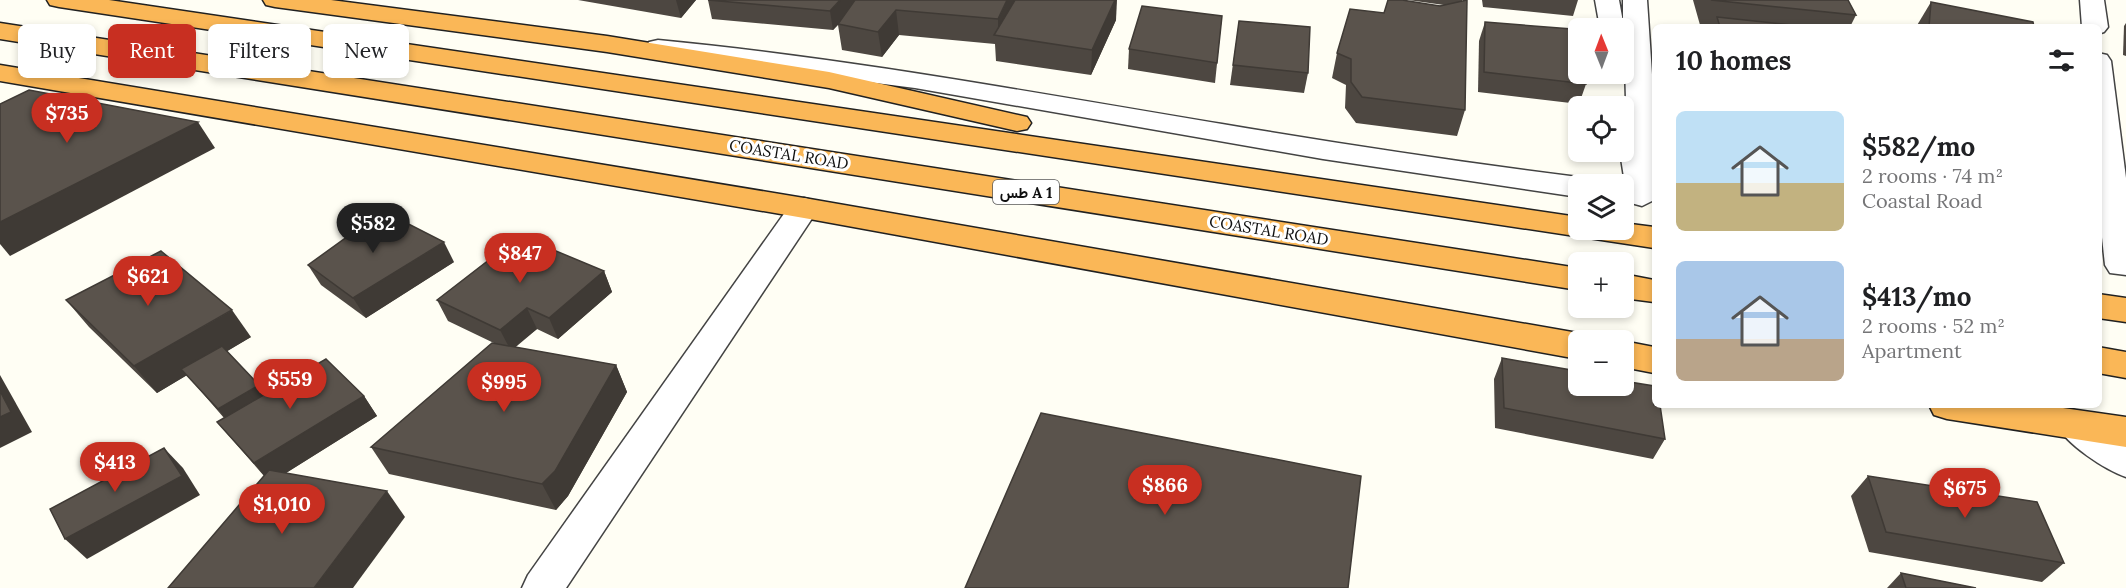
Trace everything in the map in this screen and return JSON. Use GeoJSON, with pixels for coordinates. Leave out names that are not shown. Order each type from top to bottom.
{"type":"FeatureCollection","features":[{"type":"Feature","properties":{"kind":"highway"},"geometry":{"type":"LineString","coordinates":[[60,0],[1568,225]]}},
{"type":"Feature","properties":{"kind":"highway"},"geometry":{"type":"LineString","coordinates":[[275,0],[607,44],[829,80],[1276,181]]}},
{"type":"Feature","properties":{"kind":"highway","name":"COASTAL ROAD"},"geometry":{"type":"LineString","coordinates":[[0,31],[1568,277]]}},
{"type":"Feature","properties":{"kind":"highway"},"geometry":{"type":"LineString","coordinates":[[0,73],[804,208],[1568,344]]}},
{"type":"Feature","properties":{"kind":"highway"},"geometry":{"type":"LineString","coordinates":[[1634,235],[1652,238]]}},
{"type":"Feature","properties":{"kind":"highway"},"geometry":{"type":"LineString","coordinates":[[1634,288],[1652,291]]}},
{"type":"Feature","properties":{"kind":"highway"},"geometry":{"type":"LineString","coordinates":[[2102,307],[2126,310]]}},
{"type":"Feature","properties":{"kind":"highway"},"geometry":{"type":"LineString","coordinates":[[1634,356],[1652,360]]}},
{"type":"Feature","properties":{"kind":"highway"},"geometry":{"type":"LineString","coordinates":[[2102,361],[2126,365]]}},
{"type":"Feature","properties":{"kind":"highway"},"geometry":{"type":"LineString","coordinates":[[1967,408],[2126,432]]}},
{"type":"Feature","properties":{"kind":"street"},"geometry":{"type":"LineString","coordinates":[[1606,0],[1610,18]]}},
{"type":"Feature","properties":{"kind":"street"},"geometry":{"type":"LineString","coordinates":[[1635,0],[1644,190]]}},
{"type":"Feature","properties":{"kind":"street"},"geometry":{"type":"LineString","coordinates":[[2092,0],[2095,24]]}},
{"type":"Feature","properties":{"kind":"street"},"geometry":{"type":"LineString","coordinates":[[607,44],[716,53],[921,81],[1312,148],[1568,186]]}},
{"type":"Feature","properties":{"kind":"street"},"geometry":{"type":"LineString","coordinates":[[1622,84],[1644,190]]}},
{"type":"Feature","properties":{"kind":"street"},"geometry":{"type":"LineString","coordinates":[[2102,109],[2115,264]]}},
{"type":"Feature","properties":{"kind":"street"},"geometry":{"type":"LineString","coordinates":[[543,588],[804,208]]}},
{"type":"Feature","properties":{"kind":"street"},"geometry":{"type":"LineString","coordinates":[[2074,424],[2126,462]]}},
{"type":"Feature","properties":{"kind":"building"},"geometry":{"type":"Polygon","coordinates":[[[708,0],[840,0],[830,11],[708,0]]]}},
{"type":"Feature","properties":{"kind":"building"},"geometry":{"type":"Polygon","coordinates":[[[855,0],[1007,0],[998,19],[896,10],[878,32],[838,24],[855,0]]]}},
{"type":"Feature","properties":{"kind":"building"},"geometry":{"type":"Polygon","coordinates":[[[1015,0],[1115,0],[1092,50],[994,35],[1015,0]]]}},
{"type":"Feature","properties":{"kind":"building"},"geometry":{"type":"Polygon","coordinates":[[[1388,0],[1440,6],[1467,0],[1465,110],[1362,97],[1351,82],[1351,59],[1337,53],[1350,9],[1384,13],[1388,0]]]}},
{"type":"Feature","properties":{"kind":"building"},"geometry":{"type":"Polygon","coordinates":[[[1711,0],[1848,0],[1856,15],[1711,0]]]}},
{"type":"Feature","properties":{"kind":"building"},"geometry":{"type":"Polygon","coordinates":[[[1931,2],[2033,22],[2033,24],[1929,24],[1931,2]]]}},
{"type":"Feature","properties":{"kind":"building"},"geometry":{"type":"Polygon","coordinates":[[[1142,6],[1222,16],[1217,63],[1129,49],[1142,6]]]}},
{"type":"Feature","properties":{"kind":"building"},"geometry":{"type":"Polygon","coordinates":[[[1717,17],[1782,24],[1719,24],[1717,17]]]}},
{"type":"Feature","properties":{"kind":"building"},"geometry":{"type":"Polygon","coordinates":[[[1239,21],[1310,27],[1308,73],[1233,65],[1239,21]]]}},
{"type":"Feature","properties":{"kind":"building"},"geometry":{"type":"Polygon","coordinates":[[[1485,22],[1568,29],[1568,82],[1484,72],[1485,22]]]}},
{"type":"Feature","properties":{"kind":"building"},"geometry":{"type":"Polygon","coordinates":[[[29,90],[198,122],[0,222],[0,104],[29,90]]]}},
{"type":"Feature","properties":{"kind":"building"},"geometry":{"type":"Polygon","coordinates":[[[383,211],[444,242],[353,298],[308,265],[383,211]]]}},
{"type":"Feature","properties":{"kind":"building"},"geometry":{"type":"Polygon","coordinates":[[[520,236],[604,271],[549,318],[527,308],[500,330],[437,300],[520,236]]]}},
{"type":"Feature","properties":{"kind":"building"},"geometry":{"type":"Polygon","coordinates":[[[161,251],[232,310],[134,366],[66,300],[161,251]]]}},
{"type":"Feature","properties":{"kind":"building"},"geometry":{"type":"Polygon","coordinates":[[[492,343],[616,365],[555,471],[542,484],[371,447],[492,343]]]}},
{"type":"Feature","properties":{"kind":"building"},"geometry":{"type":"Polygon","coordinates":[[[222,346],[259,385],[218,409],[181,369],[222,346]]]}},
{"type":"Feature","properties":{"kind":"building"},"geometry":{"type":"Polygon","coordinates":[[[1502,358],[1568,369],[1568,396],[1634,396],[1634,383],[1652,386],[1652,408],[1660,408],[1665,439],[1504,408],[1502,358]]]}},
{"type":"Feature","properties":{"kind":"building"},"geometry":{"type":"Polygon","coordinates":[[[326,359],[364,396],[254,463],[217,422],[326,359]]]}},
{"type":"Feature","properties":{"kind":"building"},"geometry":{"type":"Polygon","coordinates":[[[0,391],[11,412],[0,417],[0,391]]]}},
{"type":"Feature","properties":{"kind":"building"},"geometry":{"type":"Polygon","coordinates":[[[1041,413],[1361,476],[1348,588],[965,588],[1041,413]]]}},
{"type":"Feature","properties":{"kind":"building"},"geometry":{"type":"Polygon","coordinates":[[[164,448],[182,476],[65,539],[50,509],[164,448]]]}},
{"type":"Feature","properties":{"kind":"building"},"geometry":{"type":"Polygon","coordinates":[[[269,470],[387,491],[314,588],[168,588],[269,470]]]}},
{"type":"Feature","properties":{"kind":"building"},"geometry":{"type":"Polygon","coordinates":[[[1868,476],[2037,502],[2064,563],[1886,532],[1868,476]]]}},
{"type":"Feature","properties":{"kind":"building"},"geometry":{"type":"Polygon","coordinates":[[[1901,573],[1976,588],[1906,588],[1901,573]]]}}]}
